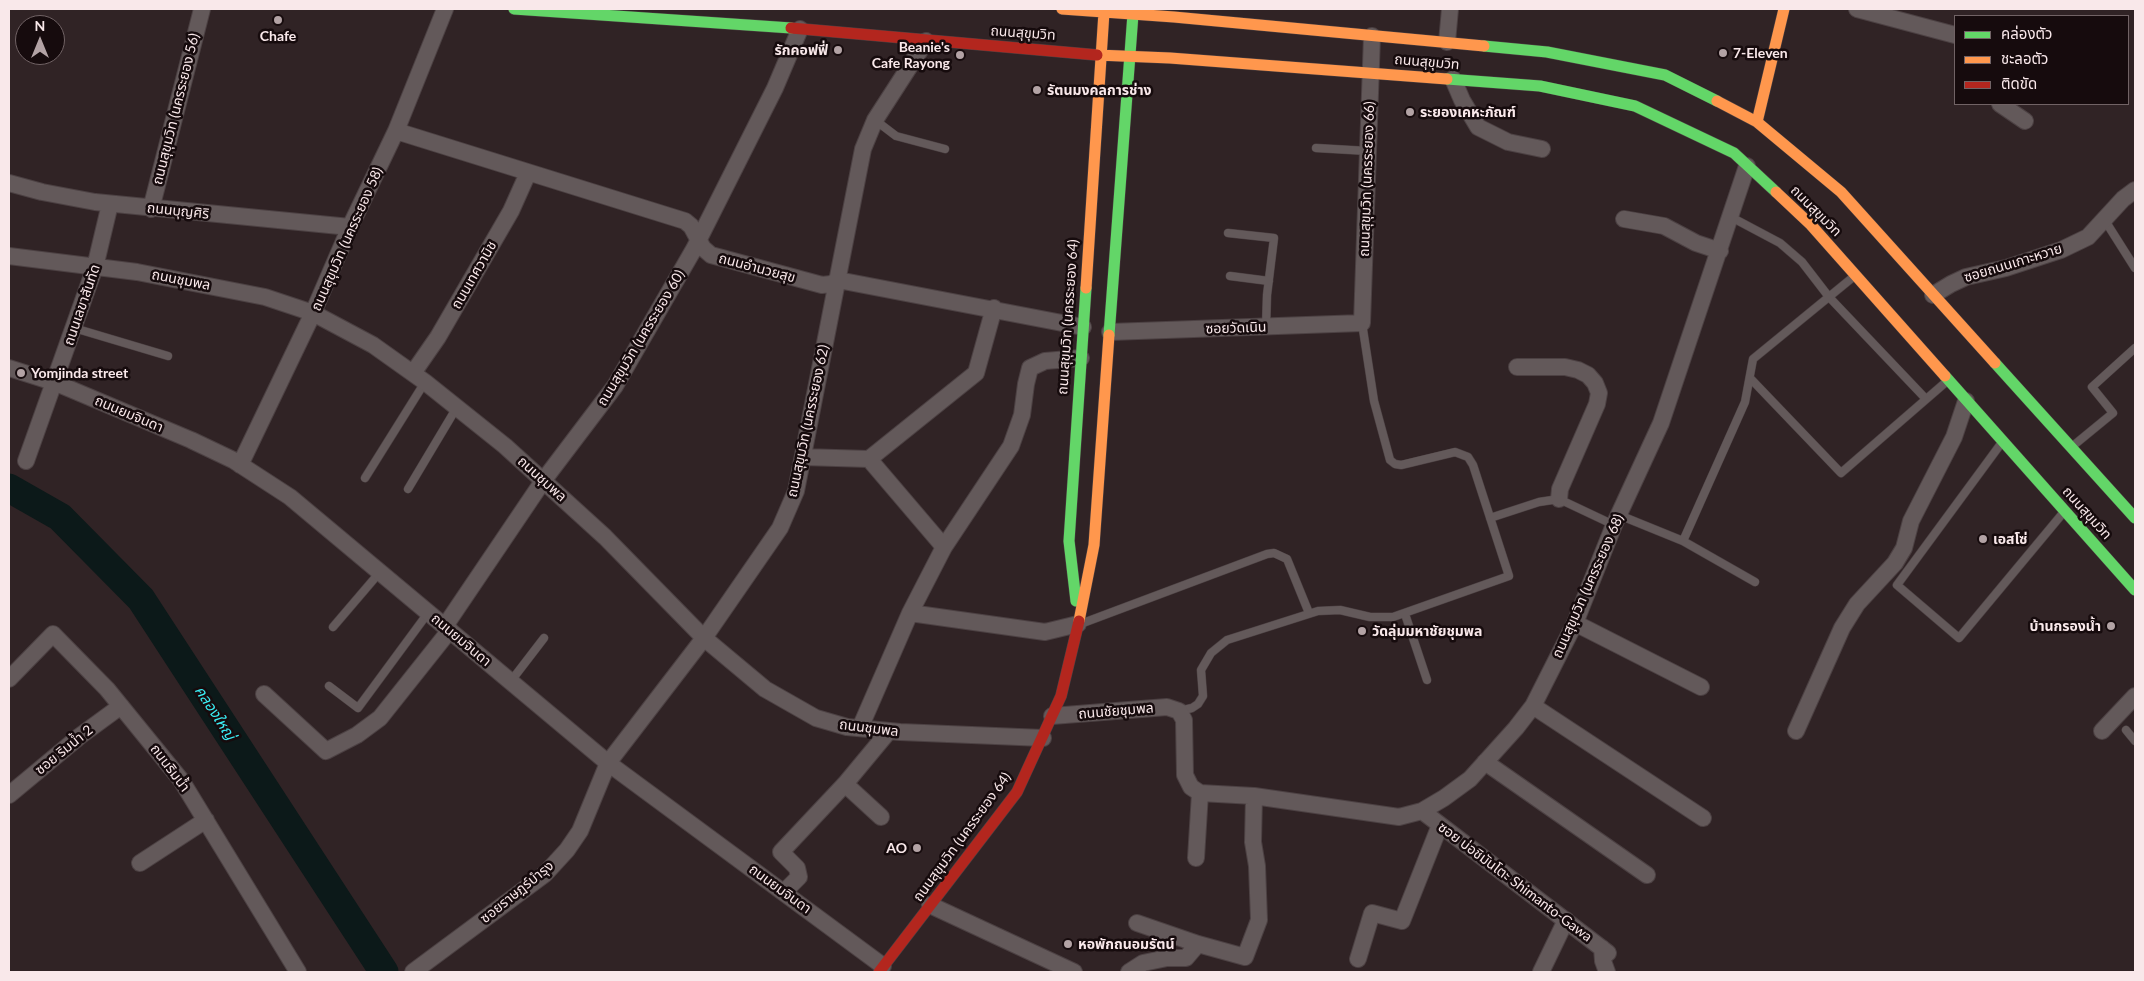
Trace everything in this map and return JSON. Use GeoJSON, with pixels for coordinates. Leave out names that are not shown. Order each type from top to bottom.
{"type":"FeatureCollection","features":[{"type":"Feature","properties":{"kind":"main road","name":"ถนนสุขุมวิท"},"geometry":{"type":"LineString","coordinates":[[514,9],[734,24],[926,41],[1371,72],[1540,86],[1635,106],[1734,154],[1811,225],[2135,590]]}},
{"type":"Feature","properties":{"kind":"main road"},"geometry":{"type":"LineString","coordinates":[[734,24],[735,9]]}},
{"type":"Feature","properties":{"kind":"main road","name":"ถนนสุขุมวิท"},"geometry":{"type":"LineString","coordinates":[[1062,9],[1547,52],[1665,76],[1757,122],[1841,192],[2135,518]]}},
{"type":"Feature","properties":{"kind":"main road"},"geometry":{"type":"LineString","coordinates":[[1757,122],[1784,9]]}},
{"type":"Feature","properties":{"kind":"main road","name":"ถนนสุขุมวิท (นครระยอง 64)"},"geometry":{"type":"LineString","coordinates":[[1078,624],[1069,541],[1104,12]]}},
{"type":"Feature","properties":{"kind":"main road","name":"ถนนสุขุมวิท (นครระยอง 64)"},"geometry":{"type":"LineString","coordinates":[[881,969],[1017,792],[1061,696],[1094,545],[1133,14]]}},
{"type":"Feature","properties":{"kind":"street","name":"ถนนสุขุมวิท (นครระยอง 56)"},"geometry":{"type":"LineString","coordinates":[[151,209],[202,9]]}},
{"type":"Feature","properties":{"kind":"street","name":"ถนนสุขุมวิท (นครระยอง 58)"},"geometry":{"type":"LineString","coordinates":[[240,464],[313,313],[350,227],[396,131],[445,9]]}},
{"type":"Feature","properties":{"kind":"street"},"geometry":{"type":"LineString","coordinates":[[1447,42],[1450,9]]}},
{"type":"Feature","properties":{"kind":"street"},"geometry":{"type":"LineString","coordinates":[[1857,9],[1954,35]]}},
{"type":"Feature","properties":{"kind":"street","name":"ถนนสุขุมวิท (นครระยอง 60)"},"geometry":{"type":"LineString","coordinates":[[264,694],[326,751],[357,735],[380,718],[448,628],[543,481],[615,386],[700,238],[775,88],[800,29]]}},
{"type":"Feature","properties":{"kind":"street","name":"ถนนสุขุมวิท (นครระยอง 66)"},"geometry":{"type":"LineString","coordinates":[[1362,323],[1372,36]]}},
{"type":"Feature","properties":{"kind":"street","name":"ถนนสุขุมวิท (นครระยอง 62)"},"geometry":{"type":"LineString","coordinates":[[608,763],[704,638],[780,528],[796,491],[863,149],[876,120],[926,41]]}},
{"type":"Feature","properties":{"kind":"street"},"geometry":{"type":"LineString","coordinates":[[1452,79],[1478,127],[1508,142],[1542,149]]}},
{"type":"Feature","properties":{"kind":"street"},"geometry":{"type":"LineString","coordinates":[[2001,105],[2025,121]]}},
{"type":"Feature","properties":{"kind":"street","name":"ถนนอำนวยสุข"},"geometry":{"type":"LineString","coordinates":[[396,131],[685,221],[700,238],[703,248],[711,255],[822,285],[831,284],[838,280],[994,308],[1083,327]]}},
{"type":"Feature","properties":{"kind":"street","name":"ถนนสุขุมวิท (นครระยอง 68)"},"geometry":{"type":"LineString","coordinates":[[1200,793],[1254,796],[1399,817],[1422,811],[1457,788],[1470,778],[1516,728],[1533,706],[1575,623],[1617,520],[1660,423],[1747,166]]}},
{"type":"Feature","properties":{"kind":"street","name":"ถนนเทศวานิช"},"geometry":{"type":"LineString","coordinates":[[419,378],[438,337],[511,211],[528,172]]}},
{"type":"Feature","properties":{"kind":"street","name":"ถนนบุญศิริ"},"geometry":{"type":"LineString","coordinates":[[9,182],[42,192],[110,204],[350,227]]}},
{"type":"Feature","properties":{"kind":"street","name":"ซอยถนนเกาะหวาย"},"geometry":{"type":"LineString","coordinates":[[1933,295],[1966,277],[2006,268],[2061,250],[2088,237],[2135,190]]}},
{"type":"Feature","properties":{"kind":"street","name":"ถนนเลขาสันทัด"},"geometry":{"type":"LineString","coordinates":[[26,461],[56,383],[95,267],[110,204]]}},
{"type":"Feature","properties":{"kind":"street"},"geometry":{"type":"LineString","coordinates":[[1624,220],[1664,226],[1696,242],[1720,250]]}},
{"type":"Feature","properties":{"kind":"street","name":"ถนนชุมพล"},"geometry":{"type":"LineString","coordinates":[[9,256],[137,272],[265,297],[313,313],[373,345],[457,407],[505,446],[605,537],[704,638],[765,689],[793,707],[816,718],[847,727],[1043,738]]}},
{"type":"Feature","properties":{"kind":"street"},"geometry":{"type":"LineString","coordinates":[[803,457],[869,459],[976,372],[994,308]]}},
{"type":"Feature","properties":{"kind":"street","name":"ซอยวัดเนิน"},"geometry":{"type":"LineString","coordinates":[[1110,332],[1362,323]]}},
{"type":"Feature","properties":{"kind":"street"},"geometry":{"type":"LineString","coordinates":[[860,728],[910,613],[944,547],[1011,446],[1022,415],[1030,368],[1045,361],[1081,358]]}},
{"type":"Feature","properties":{"kind":"street"},"geometry":{"type":"LineString","coordinates":[[1517,367],[1578,370],[1588,375],[1595,383],[1599,393],[1597,404],[1560,489],[1559,499]]}},
{"type":"Feature","properties":{"kind":"street","name":"ถนนยมจินดา"},"geometry":{"type":"LineString","coordinates":[[9,368],[56,383],[192,440],[240,464],[290,497],[608,763],[784,892],[881,969]]}},
{"type":"Feature","properties":{"kind":"street"},"geometry":{"type":"LineString","coordinates":[[1796,731],[1842,628],[1857,604],[1895,563],[1904,548],[1912,521],[1954,437],[1966,401]]}},
{"type":"Feature","properties":{"kind":"street"},"geometry":{"type":"LineString","coordinates":[[869,459],[944,547]]}},
{"type":"Feature","properties":{"kind":"street"},"geometry":{"type":"LineString","coordinates":[[910,613],[1045,632],[1078,624]]}},
{"type":"Feature","properties":{"kind":"street"},"geometry":{"type":"LineString","coordinates":[[1575,623],[1701,687]]}},
{"type":"Feature","properties":{"kind":"street","name":"ถนนริมน้ำ"},"geometry":{"type":"LineString","coordinates":[[9,679],[53,634],[107,689],[182,780],[298,972]]}},
{"type":"Feature","properties":{"kind":"street"},"geometry":{"type":"LineString","coordinates":[[2102,731],[2135,696]]}},
{"type":"Feature","properties":{"kind":"street","name":"ซอย ริมน้ำ 2"},"geometry":{"type":"LineString","coordinates":[[9,796],[80,736],[121,706]]}},
{"type":"Feature","properties":{"kind":"street"},"geometry":{"type":"LineString","coordinates":[[1533,706],[1703,818]]}},
{"type":"Feature","properties":{"kind":"street","name":"ถนนชัยชุมพล"},"geometry":{"type":"LineString","coordinates":[[1052,716],[1167,707],[1179,711]]}},
{"type":"Feature","properties":{"kind":"street"},"geometry":{"type":"LineString","coordinates":[[1179,711],[1184,720],[1185,775],[1191,787],[1200,793],[1196,858]]}},
{"type":"Feature","properties":{"kind":"street"},"geometry":{"type":"LineString","coordinates":[[784,892],[799,877],[797,868],[781,852],[845,784],[889,730]]}},
{"type":"Feature","properties":{"kind":"street"},"geometry":{"type":"LineString","coordinates":[[1485,762],[1647,875]]}},
{"type":"Feature","properties":{"kind":"street","name":"ซอยราษฎร์บำรุง"},"geometry":{"type":"LineString","coordinates":[[412,972],[544,874],[567,850],[580,830],[608,763]]}},
{"type":"Feature","properties":{"kind":"street"},"geometry":{"type":"LineString","coordinates":[[845,784],[881,817]]}},
{"type":"Feature","properties":{"kind":"street"},"geometry":{"type":"LineString","coordinates":[[1137,923],[1198,944],[1245,957],[1259,920],[1257,866],[1253,842],[1254,796]]}},
{"type":"Feature","properties":{"kind":"street","name":"ซอย บ่อชิมันโตะ Shimanto-Gawa"},"geometry":{"type":"LineString","coordinates":[[1422,811],[1605,950],[1603,961],[1607,972]]}},
{"type":"Feature","properties":{"kind":"street"},"geometry":{"type":"LineString","coordinates":[[140,863],[206,820]]}},
{"type":"Feature","properties":{"kind":"street"},"geometry":{"type":"LineString","coordinates":[[1358,959],[1372,913],[1402,921],[1440,825]]}},
{"type":"Feature","properties":{"kind":"street"},"geometry":{"type":"LineString","coordinates":[[930,905],[1074,972]]}},
{"type":"Feature","properties":{"kind":"street"},"geometry":{"type":"LineString","coordinates":[[1541,972],[1566,920]]}},
{"type":"Feature","properties":{"kind":"street"},"geometry":{"type":"LineString","coordinates":[[1129,972],[1143,963],[1167,958],[1186,958],[1198,944]]}},
{"type":"Feature","properties":{"kind":"lane"},"geometry":{"type":"LineString","coordinates":[[876,120],[896,136],[945,149]]}},
{"type":"Feature","properties":{"kind":"lane"},"geometry":{"type":"LineString","coordinates":[[1316,148],[1368,150]]}},
{"type":"Feature","properties":{"kind":"lane"},"geometry":{"type":"LineString","coordinates":[[1731,217],[1780,243],[1802,262],[1829,297],[1926,399]]}},
{"type":"Feature","properties":{"kind":"lane"},"geometry":{"type":"LineString","coordinates":[[2104,219],[2135,268]]}},
{"type":"Feature","properties":{"kind":"lane"},"geometry":{"type":"LineString","coordinates":[[1228,233],[1274,238],[1266,327]]}},
{"type":"Feature","properties":{"kind":"lane"},"geometry":{"type":"LineString","coordinates":[[1683,541],[1745,402],[1753,359],[1856,275]]}},
{"type":"Feature","properties":{"kind":"lane"},"geometry":{"type":"LineString","coordinates":[[1230,276],[1269,281]]}},
{"type":"Feature","properties":{"kind":"lane"},"geometry":{"type":"LineString","coordinates":[[1179,711],[1192,708],[1198,704],[1203,696],[1201,670],[1211,653],[1228,640],[1308,613],[1340,610],[1381,618],[1405,614],[1509,576],[1473,465],[1468,457],[1456,452],[1401,464],[1395,464],[1390,460],[1374,401],[1362,323]]}},
{"type":"Feature","properties":{"kind":"lane"},"geometry":{"type":"LineString","coordinates":[[74,328],[168,356]]}},
{"type":"Feature","properties":{"kind":"lane"},"geometry":{"type":"LineString","coordinates":[[2071,448],[2113,412],[2092,387],[2135,348]]}},
{"type":"Feature","properties":{"kind":"lane"},"geometry":{"type":"LineString","coordinates":[[365,478],[419,378]]}},
{"type":"Feature","properties":{"kind":"lane"},"geometry":{"type":"LineString","coordinates":[[1750,378],[1841,473],[1948,380]]}},
{"type":"Feature","properties":{"kind":"lane"},"geometry":{"type":"LineString","coordinates":[[408,489],[457,407]]}},
{"type":"Feature","properties":{"kind":"lane"},"geometry":{"type":"LineString","coordinates":[[2003,442],[1897,586],[1959,638],[2065,511]]}},
{"type":"Feature","properties":{"kind":"lane"},"geometry":{"type":"LineString","coordinates":[[1490,518],[1545,500],[1559,499],[1683,541],[1755,582]]}},
{"type":"Feature","properties":{"kind":"lane"},"geometry":{"type":"LineString","coordinates":[[1078,624],[1274,553],[1288,559],[1308,613]]}},
{"type":"Feature","properties":{"kind":"lane"},"geometry":{"type":"LineString","coordinates":[[333,627],[380,572]]}},
{"type":"Feature","properties":{"kind":"lane"},"geometry":{"type":"LineString","coordinates":[[329,686],[358,708],[428,612]]}},
{"type":"Feature","properties":{"kind":"lane"},"geometry":{"type":"LineString","coordinates":[[1405,614],[1427,680]]}},
{"type":"Feature","properties":{"kind":"lane"},"geometry":{"type":"LineString","coordinates":[[510,681],[544,638]]}},
{"type":"Feature","properties":{"kind":"lane"},"geometry":{"type":"LineString","coordinates":[[2126,730],[2135,741]]}},
{"type":"Feature","properties":{"kind":"waterway","name":"คลองใหญ่"},"geometry":{"type":"LineString","coordinates":[[9,488],[60,517],[141,599],[384,972]]}},
{"type":"Feature","properties":{"kind":"traffic: fast"},"geometry":{"type":"LineString","coordinates":[[514,9],[791,28]]}},
{"type":"Feature","properties":{"kind":"traffic: fast"},"geometry":{"type":"LineString","coordinates":[[1109,335],[1133,14]]}},
{"type":"Feature","properties":{"kind":"traffic: fast"},"geometry":{"type":"LineString","coordinates":[[1484,46],[1547,52],[1665,75],[1717,101]]}},
{"type":"Feature","properties":{"kind":"traffic: fast"},"geometry":{"type":"LineString","coordinates":[[1447,79],[1540,86],[1635,106],[1734,153],[1776,192]]}},
{"type":"Feature","properties":{"kind":"traffic: fast"},"geometry":{"type":"LineString","coordinates":[[1076,601],[1069,541],[1086,288]]}},
{"type":"Feature","properties":{"kind":"traffic: fast"},"geometry":{"type":"LineString","coordinates":[[1995,363],[2135,518]]}},
{"type":"Feature","properties":{"kind":"traffic: fast"},"geometry":{"type":"LineString","coordinates":[[1945,376],[2135,590]]}},
{"type":"Feature","properties":{"kind":"traffic: slow"},"geometry":{"type":"LineString","coordinates":[[1062,9],[1174,17],[1484,46]]}},
{"type":"Feature","properties":{"kind":"traffic: slow"},"geometry":{"type":"LineString","coordinates":[[1757,122],[1784,9]]}},
{"type":"Feature","properties":{"kind":"traffic: slow"},"geometry":{"type":"LineString","coordinates":[[1086,288],[1104,12]]}},
{"type":"Feature","properties":{"kind":"traffic: slow"},"geometry":{"type":"LineString","coordinates":[[1097,55],[1170,58],[1447,79]]}},
{"type":"Feature","properties":{"kind":"traffic: slow"},"geometry":{"type":"LineString","coordinates":[[1717,101],[1757,122],[1841,192],[1995,363]]}},
{"type":"Feature","properties":{"kind":"traffic: slow"},"geometry":{"type":"LineString","coordinates":[[1776,192],[1811,225],[1945,376]]}},
{"type":"Feature","properties":{"kind":"traffic: slow"},"geometry":{"type":"LineString","coordinates":[[1079,621],[1094,545],[1109,335]]}},
{"type":"Feature","properties":{"kind":"traffic: jam"},"geometry":{"type":"LineString","coordinates":[[791,28],[1097,55]]}},
{"type":"Feature","properties":{"kind":"traffic: jam"},"geometry":{"type":"LineString","coordinates":[[879,972],[1017,792],[1061,696],[1079,621]]}},
{"type":"Feature","properties":{"kind":"place","name":"Chafe"},"geometry":{"type":"Point","coordinates":[278,20]}},
{"type":"Feature","properties":{"kind":"place","name":"รักคอฟฟี่"},"geometry":{"type":"Point","coordinates":[838,50]}},
{"type":"Feature","properties":{"kind":"place","name":"7-Eleven"},"geometry":{"type":"Point","coordinates":[1723,53]}},
{"type":"Feature","properties":{"kind":"place","name":"Beanie's Cafe Rayong"},"geometry":{"type":"Point","coordinates":[960,55]}},
{"type":"Feature","properties":{"kind":"place","name":"รัตนมงคลการช่าง"},"geometry":{"type":"Point","coordinates":[1037,90]}},
{"type":"Feature","properties":{"kind":"place","name":"ระยองเคหะภัณฑ์"},"geometry":{"type":"Point","coordinates":[1410,112]}},
{"type":"Feature","properties":{"kind":"place","name":"Yomjinda street"},"geometry":{"type":"Point","coordinates":[21,373]}},
{"type":"Feature","properties":{"kind":"place","name":"เอสโซ่"},"geometry":{"type":"Point","coordinates":[1983,539]}},
{"type":"Feature","properties":{"kind":"place","name":"บ้านกรองน้ำ"},"geometry":{"type":"Point","coordinates":[2111,626]}},
{"type":"Feature","properties":{"kind":"place","name":"วัดลุ่มมหาชัยชุมพล"},"geometry":{"type":"Point","coordinates":[1362,631]}},
{"type":"Feature","properties":{"kind":"place","name":"AO"},"geometry":{"type":"Point","coordinates":[917,848]}},
{"type":"Feature","properties":{"kind":"place","name":"หอพักถนอมรัตน์"},"geometry":{"type":"Point","coordinates":[1068,944]}}]}
